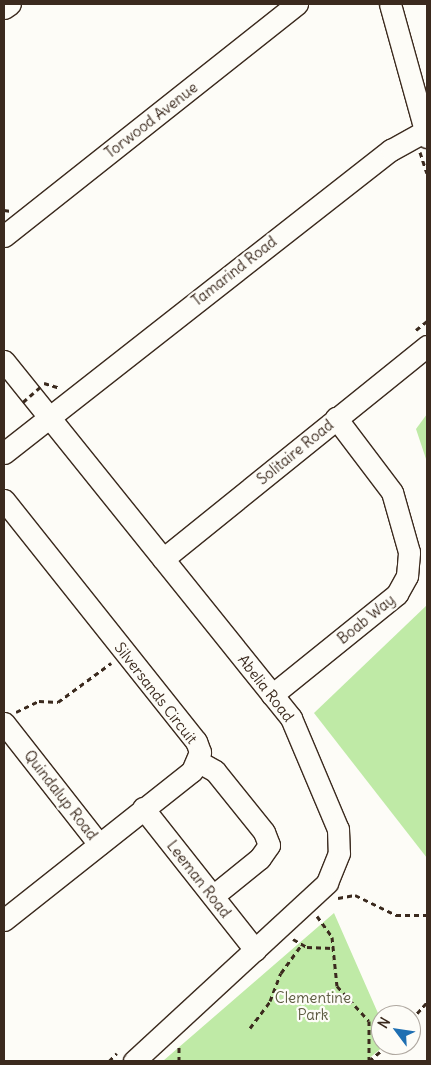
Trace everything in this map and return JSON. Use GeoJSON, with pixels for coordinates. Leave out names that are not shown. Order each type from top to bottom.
{"type":"FeatureCollection","features":[{"type":"Feature","properties":{"kind":"street"},"geometry":{"type":"LineString","coordinates":[[4,8],[10,4]]}},
{"type":"Feature","properties":{"kind":"street","name":"Torwood Avenue"},"geometry":{"type":"LineString","coordinates":[[4,218],[276,4]]}},
{"type":"Feature","properties":{"kind":"street","name":"Torwood Avenue"},"geometry":{"type":"LineString","coordinates":[[4,236],[297,4]]}},
{"type":"Feature","properties":{"kind":"street"},"geometry":{"type":"LineString","coordinates":[[393,5],[426,134]]}},
{"type":"Feature","properties":{"kind":"street","name":"Tamarind Road"},"geometry":{"type":"LineString","coordinates":[[4,453],[37,414],[391,150],[426,134]]}},
{"type":"Feature","properties":{"kind":"street","name":"Solitaire Road"},"geometry":{"type":"LineString","coordinates":[[163,559],[427,346]]}},
{"type":"Feature","properties":{"kind":"street","name":"Abelia Road"},"geometry":{"type":"LineString","coordinates":[[4,361],[37,414],[163,559],[272,694],[297,730],[340,840],[337,863],[326,883],[276,941],[255,950],[134,1061]]}},
{"type":"Feature","properties":{"kind":"street","name":"Boab Way"},"geometry":{"type":"LineString","coordinates":[[272,694],[397,594],[407,576],[409,552],[392,492],[336,418]]}},
{"type":"Feature","properties":{"kind":"street","name":"Silversands Circuit"},"geometry":{"type":"LineString","coordinates":[[4,500],[196,742],[199,762],[4,920]]}},
{"type":"Feature","properties":{"kind":"street","name":"Quindalup Road"},"geometry":{"type":"LineString","coordinates":[[6,721],[99,844]]}},
{"type":"Feature","properties":{"kind":"street"},"geometry":{"type":"LineString","coordinates":[[199,762],[215,771],[264,832],[269,845],[260,858],[213,896]]}},
{"type":"Feature","properties":{"kind":"street","name":"Leeman Road"},"geometry":{"type":"LineString","coordinates":[[144,808],[255,950]]}},
{"type":"Feature","properties":{"kind":"path"},"geometry":{"type":"LineString","coordinates":[[23,402],[40,387]]}},
{"type":"Feature","properties":{"kind":"path"},"geometry":{"type":"LineString","coordinates":[[16,395],[37,414]]}},
{"type":"Feature","properties":{"kind":"path"},"geometry":{"type":"LineString","coordinates":[[6,721],[39,701],[58,702],[125,652]]}},
{"type":"Feature","properties":{"kind":"path"},"geometry":{"type":"LineString","coordinates":[[334,900],[355,895],[396,915],[427,915]]}},
{"type":"Feature","properties":{"kind":"path"},"geometry":{"type":"LineString","coordinates":[[311,921],[322,910]]}},
{"type":"Feature","properties":{"kind":"path"},"geometry":{"type":"LineString","coordinates":[[317,916],[332,937],[336,986],[368,1022],[369,1061]]}},
{"type":"Feature","properties":{"kind":"path"},"geometry":{"type":"LineString","coordinates":[[276,941],[292,938],[298,933]]}},
{"type":"Feature","properties":{"kind":"path"},"geometry":{"type":"LineString","coordinates":[[292,938],[301,945],[333,948]]}},
{"type":"Feature","properties":{"kind":"path"},"geometry":{"type":"LineString","coordinates":[[250,1028],[270,1002],[281,973],[301,945]]}},
{"type":"Feature","properties":{"kind":"path"},"geometry":{"type":"LineString","coordinates":[[172,1048],[186,1035]]}},
{"type":"Feature","properties":{"kind":"path"},"geometry":{"type":"LineString","coordinates":[[179,1042],[179,1061]]}},
{"type":"Feature","properties":{"kind":"green space"},"geometry":{"type":"Polygon","coordinates":[[[427,414],[427,462],[416,429],[427,414]]]}},
{"type":"Feature","properties":{"kind":"green space"},"geometry":{"type":"Polygon","coordinates":[[[427,605],[427,858],[314,713],[427,605]]]}},
{"type":"Feature","properties":{"kind":"green space","name":"Clementine Park"},"geometry":{"type":"Polygon","coordinates":[[[334,913],[374,1005],[371,1005],[371,1055],[373,1055],[366,1061],[163,1061],[334,913]]]}}]}
